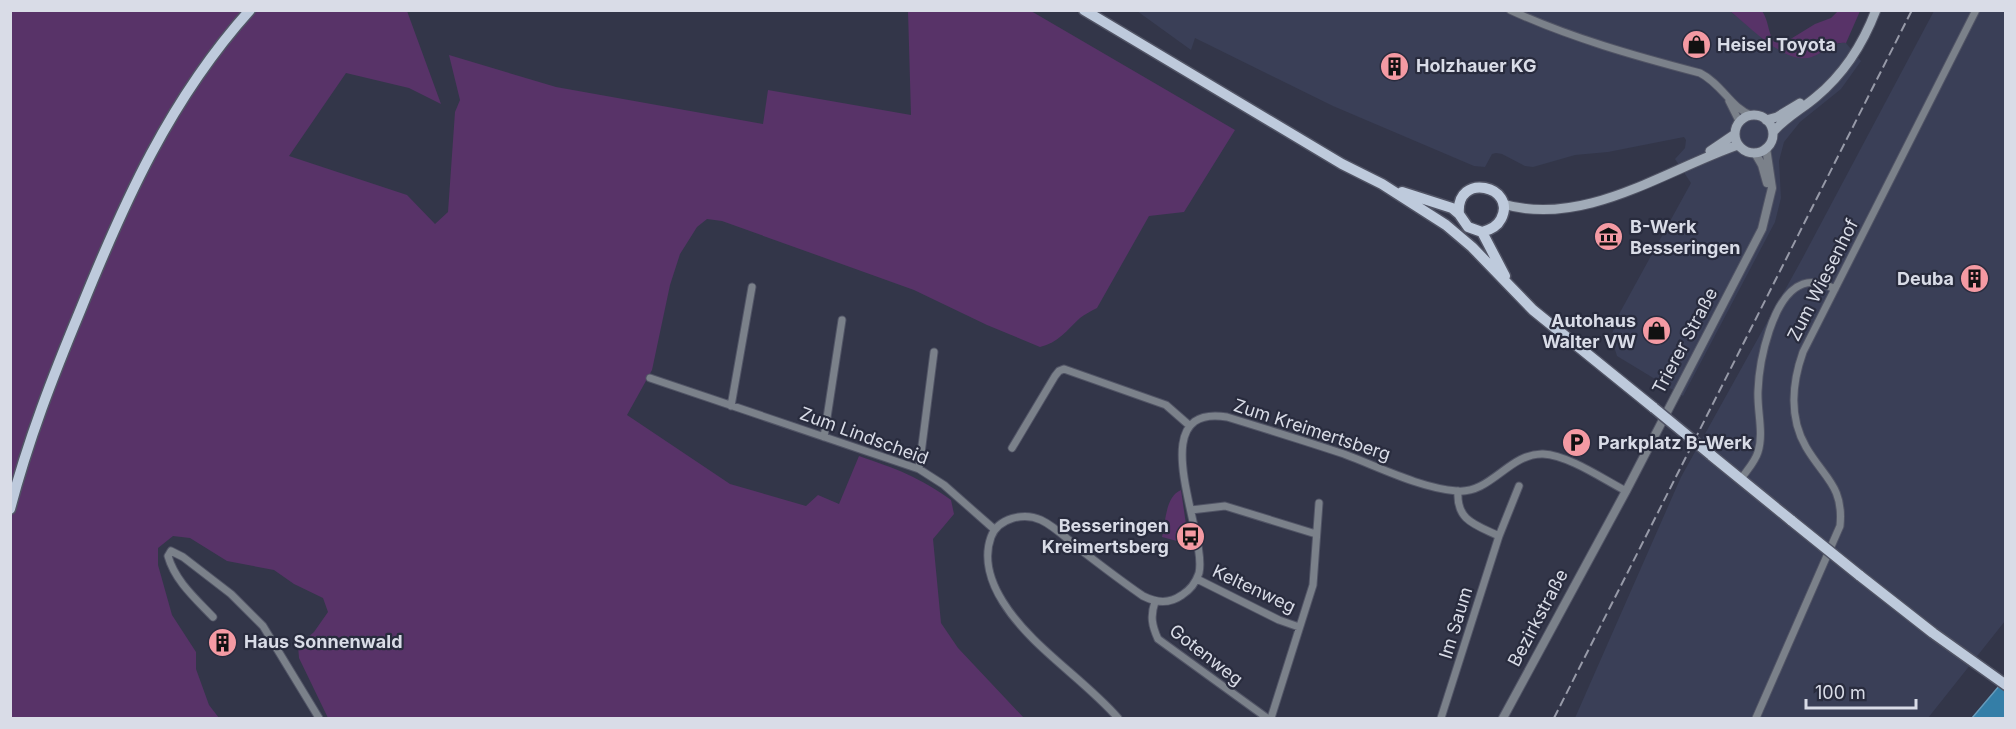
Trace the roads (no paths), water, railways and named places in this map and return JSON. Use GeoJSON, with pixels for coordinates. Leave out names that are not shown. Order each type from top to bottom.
{"type":"FeatureCollection","features":[{"type":"Feature","properties":{"kind":"main road"},"geometry":{"type":"LineString","coordinates":[[10,509],[28,444],[110,237],[140,173],[175,109],[223,40],[250,10]]}},
{"type":"Feature","properties":{"kind":"main road"},"geometry":{"type":"LineString","coordinates":[[1085,10],[1342,164],[1382,184],[1431,214],[1462,237],[1525,302],[1740,479],[1932,633],[2006,685]]}},
{"type":"Feature","properties":{"kind":"main road"},"geometry":{"type":"LineString","coordinates":[[1773,132],[1766,120],[1751,115],[1739,121],[1735,134],[1738,145],[1746,151],[1755,153],[1766,148],[1770,144],[1773,132],[1782,122],[1825,90],[1834,80],[1857,51],[1876,10]]}},
{"type":"Feature","properties":{"kind":"main road"},"geometry":{"type":"LineString","coordinates":[[1766,120],[1777,117],[1834,80]]}},
{"type":"Feature","properties":{"kind":"main road"},"geometry":{"type":"LineString","coordinates":[[1688,165],[1735,134]]}},
{"type":"Feature","properties":{"kind":"main road"},"geometry":{"type":"LineString","coordinates":[[1502,216],[1529,210],[1559,208],[1610,197],[1652,182],[1738,145]]}},
{"type":"Feature","properties":{"kind":"main road"},"geometry":{"type":"LineString","coordinates":[[1382,184],[1418,197],[1452,208],[1468,227],[1486,230],[1497,225],[1502,216],[1503,204],[1498,195],[1486,187],[1472,189],[1456,201],[1418,197]]}},
{"type":"Feature","properties":{"kind":"main road"},"geometry":{"type":"LineString","coordinates":[[1459,214],[1462,198]]}},
{"type":"Feature","properties":{"kind":"main road"},"geometry":{"type":"LineString","coordinates":[[1503,204],[1529,210]]}},
{"type":"Feature","properties":{"kind":"main road"},"geometry":{"type":"LineString","coordinates":[[1486,230],[1497,260],[1525,302]]}},
{"type":"Feature","properties":{"kind":"street"},"geometry":{"type":"LineString","coordinates":[[1510,10],[1549,28],[1587,41],[1700,73],[1713,80],[1741,110],[1751,115]]}},
{"type":"Feature","properties":{"kind":"street","name":"Zum Wiesenhof"},"geometry":{"type":"LineString","coordinates":[[1756,718],[1840,526],[1841,506],[1837,492],[1805,446],[1798,429],[1794,394],[1796,373],[1803,352],[1976,10]]}},
{"type":"Feature","properties":{"kind":"street"},"geometry":{"type":"LineString","coordinates":[[1725,93],[1739,121]]}},
{"type":"Feature","properties":{"kind":"street","name":"Trierer Straße"},"geometry":{"type":"LineString","coordinates":[[1602,534],[1762,229],[1772,188],[1766,148]]}},
{"type":"Feature","properties":{"kind":"street","name":"Trierer Straße"},"geometry":{"type":"LineString","coordinates":[[1755,153],[1765,174],[1769,204]]}},
{"type":"Feature","properties":{"kind":"street"},"geometry":{"type":"LineString","coordinates":[[1740,479],[1758,452],[1760,373],[1768,335],[1779,308],[1786,297],[1805,283],[1824,284],[1835,289]]}},
{"type":"Feature","properties":{"kind":"street"},"geometry":{"type":"LineString","coordinates":[[731,406],[752,287]]}},
{"type":"Feature","properties":{"kind":"street"},"geometry":{"type":"LineString","coordinates":[[824,437],[842,320]]}},
{"type":"Feature","properties":{"kind":"street"},"geometry":{"type":"LineString","coordinates":[[919,469],[934,352]]}},
{"type":"Feature","properties":{"kind":"street"},"geometry":{"type":"LineString","coordinates":[[1012,448],[1054,376],[1064,369],[1166,405],[1190,426],[1183,439],[1181,451],[1200,571],[1191,588],[1180,597],[1166,602],[1155,602],[1129,586],[1040,520],[1020,516],[1010,519],[994,529],[988,545],[987,556],[993,583],[1003,602],[1034,638],[1118,718]]}},
{"type":"Feature","properties":{"kind":"street","name":"Zum Lindscheid"},"geometry":{"type":"LineString","coordinates":[[651,378],[919,469],[944,485],[994,529]]}},
{"type":"Feature","properties":{"kind":"street","name":"Zum Kreimertsberg"},"geometry":{"type":"LineString","coordinates":[[1190,426],[1210,416],[1227,417],[1343,454],[1414,480],[1458,491]]}},
{"type":"Feature","properties":{"kind":"street"},"geometry":{"type":"LineString","coordinates":[[1499,536],[1462,514],[1458,509],[1458,491],[1478,487],[1520,459],[1540,454],[1559,458],[1626,491]]}},
{"type":"Feature","properties":{"kind":"street","name":"Im Saum"},"geometry":{"type":"LineString","coordinates":[[1441,718],[1499,536],[1519,486]]}},
{"type":"Feature","properties":{"kind":"street","name":"Keltenweg"},"geometry":{"type":"LineString","coordinates":[[1289,666],[1313,585],[1319,503]]}},
{"type":"Feature","properties":{"kind":"street"},"geometry":{"type":"LineString","coordinates":[[1191,510],[1225,507],[1316,534]]}},
{"type":"Feature","properties":{"kind":"street","name":"Bezirkstraße"},"geometry":{"type":"LineString","coordinates":[[1503,718],[1602,534]]}},
{"type":"Feature","properties":{"kind":"street"},"geometry":{"type":"LineString","coordinates":[[213,617],[180,580],[170,563],[168,556],[171,551],[183,557],[250,612],[263,627],[320,718]]}},
{"type":"Feature","properties":{"kind":"street","name":"Keltenweg"},"geometry":{"type":"LineString","coordinates":[[1197,579],[1299,627]]}},
{"type":"Feature","properties":{"kind":"street","name":"Gotenweg"},"geometry":{"type":"LineString","coordinates":[[1155,602],[1152,619],[1153,629],[1158,639],[1269,718],[1289,666]]}},
{"type":"Feature","properties":{"kind":"water"},"geometry":{"type":"Polygon","coordinates":[[[2005,679],[2005,718],[1972,718],[2005,679]]]}},
{"type":"Feature","properties":{"kind":"railway"},"geometry":{"type":"LineString","coordinates":[[1554,718],[1912,10]]}},
{"type":"Feature","properties":{"kind":"place","name":"Heisel Toyota"},"geometry":{"type":"Point","coordinates":[1696,45]}},
{"type":"Feature","properties":{"kind":"place","name":"Holzhauer KG"},"geometry":{"type":"Point","coordinates":[1395,66]}},
{"type":"Feature","properties":{"kind":"place","name":"B-Werk Besseringen"},"geometry":{"type":"Point","coordinates":[1609,237]}},
{"type":"Feature","properties":{"kind":"place","name":"Deuba"},"geometry":{"type":"Point","coordinates":[1975,279]}},
{"type":"Feature","properties":{"kind":"place","name":"Autohaus Walter VW"},"geometry":{"type":"Point","coordinates":[1657,331]}},
{"type":"Feature","properties":{"kind":"place","name":"Parkplatz B-Werk"},"geometry":{"type":"Point","coordinates":[1577,443]}},
{"type":"Feature","properties":{"kind":"place","name":"Besseringen Kreimertsberg"},"geometry":{"type":"Point","coordinates":[1190,536]}},
{"type":"Feature","properties":{"kind":"place","name":"Haus Sonnenwald"},"geometry":{"type":"Point","coordinates":[223,642]}}]}
